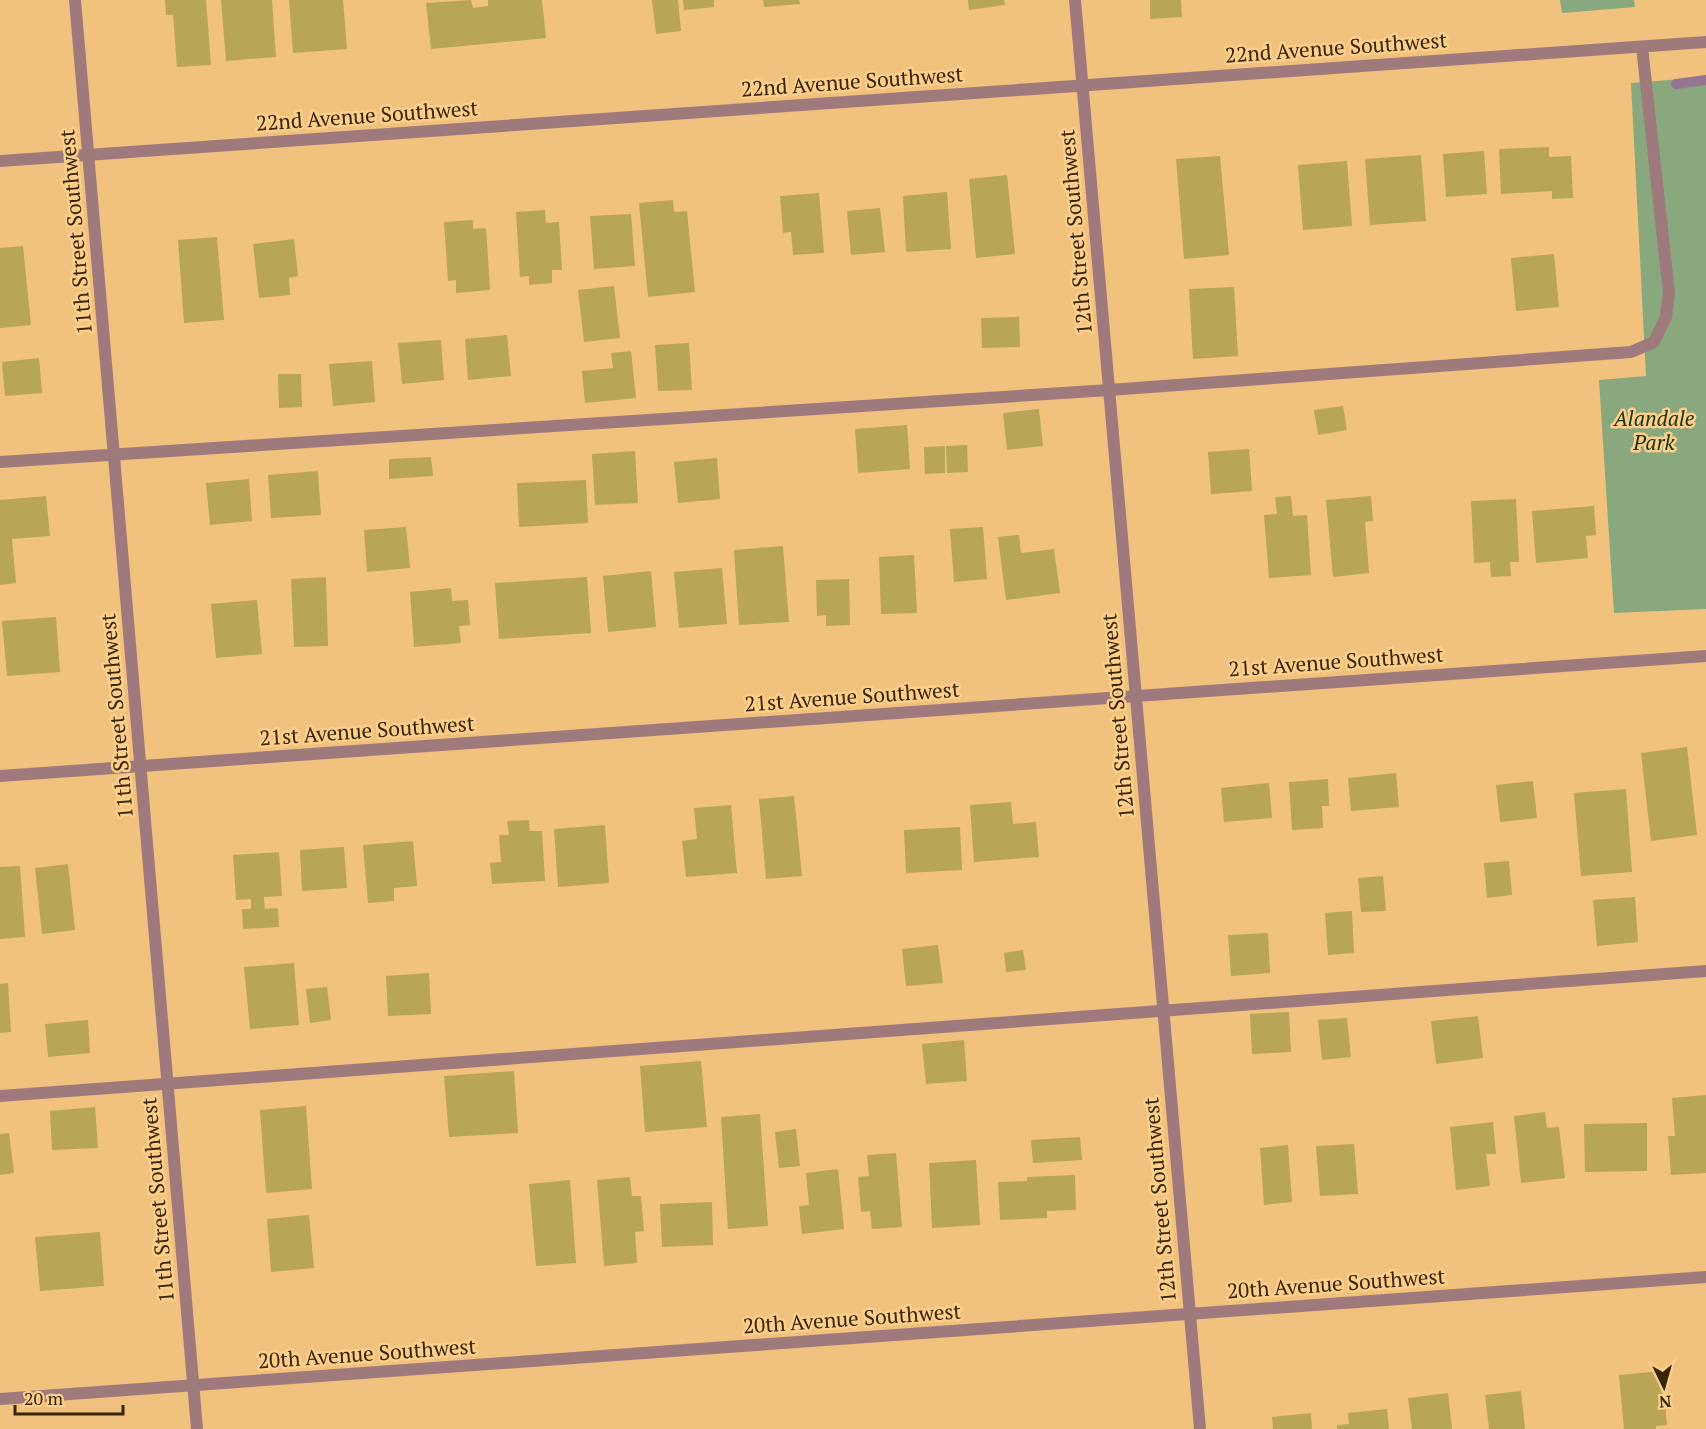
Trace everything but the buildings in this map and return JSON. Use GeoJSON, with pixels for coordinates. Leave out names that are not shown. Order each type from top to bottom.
{"type":"FeatureCollection","features":[{"type":"Feature","properties":{"kind":"street","name":"11th Street Southwest"},"geometry":{"type":"LineString","coordinates":[[75,0],[197,1429]]}},
{"type":"Feature","properties":{"kind":"street","name":"12th Street Southwest"},"geometry":{"type":"LineString","coordinates":[[1075,0],[1200,1429]]}},
{"type":"Feature","properties":{"kind":"street","name":"22nd Avenue Southwest"},"geometry":{"type":"LineString","coordinates":[[0,161],[1706,42]]}},
{"type":"Feature","properties":{"kind":"street"},"geometry":{"type":"LineString","coordinates":[[0,462],[1109,390],[1631,352],[1654,342],[1666,316],[1669,293],[1642,47]]}},
{"type":"Feature","properties":{"kind":"street","name":"21st Avenue Southwest"},"geometry":{"type":"LineString","coordinates":[[0,776],[1706,656]]}},
{"type":"Feature","properties":{"kind":"street"},"geometry":{"type":"LineString","coordinates":[[0,1096],[1706,971]]}},
{"type":"Feature","properties":{"kind":"street","name":"20th Avenue Southwest"},"geometry":{"type":"LineString","coordinates":[[0,1400],[1706,1277]]}},
{"type":"Feature","properties":{"kind":"green space"},"geometry":{"type":"Polygon","coordinates":[[[1560,0],[1634,0],[1635,7],[1562,13],[1560,0]]]}},
{"type":"Feature","properties":{"kind":"green space","name":"Alandale Park"},"geometry":{"type":"Polygon","coordinates":[[[1706,77],[1706,609],[1614,613],[1599,380],[1646,376],[1631,83],[1706,77]]]}},
{"type":"Feature","properties":{"kind":"waterway"},"geometry":{"type":"LineString","coordinates":[[1676,84],[1706,80]]}}]}
